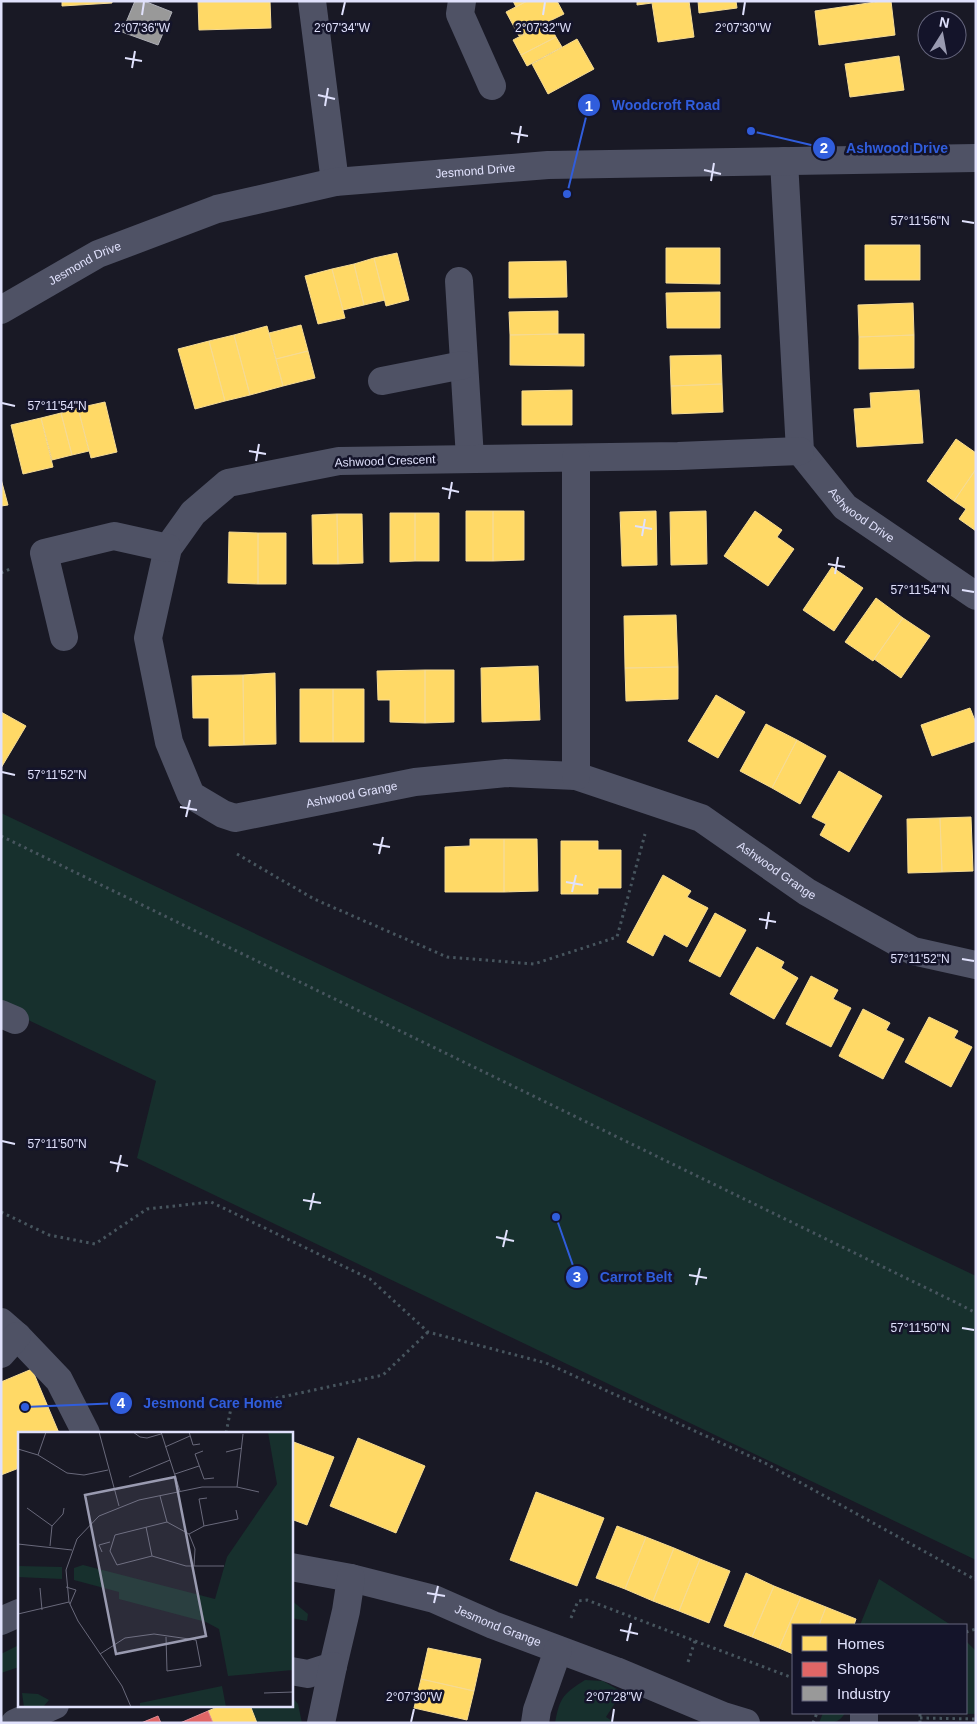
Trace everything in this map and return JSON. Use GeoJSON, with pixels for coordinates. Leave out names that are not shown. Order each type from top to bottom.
{"type":"FeatureCollection","features":[{"type":"Feature","properties":{"kind":"street"},"geometry":{"type":"LineString","coordinates":[[312,1],[335,182]]}},
{"type":"Feature","properties":{"kind":"street"},"geometry":{"type":"LineString","coordinates":[[462,1],[460,14],[492,86]]}},
{"type":"Feature","properties":{"kind":"street","name":"Jesmond Drive"},"geometry":{"type":"LineString","coordinates":[[1,310],[98,254],[217,209],[335,182],[548,165],[976,158]]}},
{"type":"Feature","properties":{"kind":"street"},"geometry":{"type":"LineString","coordinates":[[784,161],[800,451]]}},
{"type":"Feature","properties":{"kind":"street"},"geometry":{"type":"LineString","coordinates":[[459,281],[470,458]]}},
{"type":"Feature","properties":{"kind":"street"},"geometry":{"type":"LineString","coordinates":[[382,381],[463,365]]}},
{"type":"Feature","properties":{"kind":"street","name":"Ashwood Crescent"},"geometry":{"type":"LineString","coordinates":[[169,742],[148,638],[168,548],[193,513],[228,483],[339,461],[678,456],[800,451]]}},
{"type":"Feature","properties":{"kind":"street","name":"Ashwood Drive"},"geometry":{"type":"LineString","coordinates":[[800,451],[845,507],[976,596]]}},
{"type":"Feature","properties":{"kind":"street"},"geometry":{"type":"LineString","coordinates":[[576,458],[576,776]]}},
{"type":"Feature","properties":{"kind":"street"},"geometry":{"type":"LineString","coordinates":[[64,637],[44,553],[114,536],[168,548]]}},
{"type":"Feature","properties":{"kind":"street","name":"Ashwood Grange"},"geometry":{"type":"LineString","coordinates":[[169,742],[191,796],[223,814],[235,818],[415,782],[506,773],[576,776],[702,818],[807,892],[913,951],[976,965]]}},
{"type":"Feature","properties":{"kind":"street"},"geometry":{"type":"LineString","coordinates":[[7,1338],[59,1380],[85,1432]]}},
{"type":"Feature","properties":{"kind":"street","name":"Jesmond Grange"},"geometry":{"type":"LineString","coordinates":[[292,1567],[351,1578],[434,1599],[480,1620],[746,1723]]}},
{"type":"Feature","properties":{"kind":"street"},"geometry":{"type":"LineString","coordinates":[[321,1723],[346,1611],[351,1578]]}},
{"type":"Feature","properties":{"kind":"street"},"geometry":{"type":"LineString","coordinates":[[1,1621],[18,1613]]}},
{"type":"Feature","properties":{"kind":"street","name":"Jesmond Grange"},"geometry":{"type":"LineString","coordinates":[[536,1723],[537,1710],[558,1650]]}},
{"type":"Feature","properties":{"kind":"street"},"geometry":{"type":"LineString","coordinates":[[292,1671],[308,1674],[333,1666]]}},
{"type":"Feature","properties":{"kind":"street"},"geometry":{"type":"LineString","coordinates":[[15,1723],[53,1706]]}},
{"type":"Feature","properties":{"kind":"path"},"geometry":{"type":"LineString","coordinates":[[223,814],[223,845],[314,899],[447,957],[534,964],[617,937],[654,802]]}},
{"type":"Feature","properties":{"kind":"path"},"geometry":{"type":"LineString","coordinates":[[1,836],[976,1314]]}},
{"type":"Feature","properties":{"kind":"path"},"geometry":{"type":"LineString","coordinates":[[1,1212],[49,1235],[94,1244],[147,1209],[211,1202],[370,1279],[428,1332],[546,1363],[765,1463],[976,1580]]}},
{"type":"Feature","properties":{"kind":"path"},"geometry":{"type":"LineString","coordinates":[[226,1432],[231,1408],[383,1375],[428,1332]]}},
{"type":"Feature","properties":{"kind":"path"},"geometry":{"type":"LineString","coordinates":[[558,1650],[578,1601],[587,1600],[792,1678]]}},
{"type":"Feature","properties":{"kind":"path"},"geometry":{"type":"LineString","coordinates":[[677,1696],[695,1641]]}},
{"type":"Feature","properties":{"kind":"path"},"geometry":{"type":"LineString","coordinates":[[920,1720],[976,1719]]}},
{"type":"Feature","properties":{"kind":"green space"},"geometry":{"type":"Polygon","coordinates":[[[1,813],[976,1276],[976,1560],[137,1158],[156,1081],[1,1007],[1,813]]]}},
{"type":"Feature","properties":{"kind":"green space"},"geometry":{"type":"Polygon","coordinates":[[[879,1579],[949,1624],[860,1624],[879,1579]]]}},
{"type":"Feature","properties":{"kind":"green space"},"geometry":{"type":"Polygon","coordinates":[[[292,1601],[308,1614],[307,1621],[292,1618],[292,1601]]]}},
{"type":"Feature","properties":{"kind":"green space"},"geometry":{"type":"Polygon","coordinates":[[[967,1642],[976,1651],[976,1714],[967,1714],[967,1642]]]}},
{"type":"Feature","properties":{"kind":"green space"},"geometry":{"type":"Polygon","coordinates":[[[18,1646],[18,1667],[1,1673],[1,1654],[18,1646]]]}},
{"type":"Feature","properties":{"kind":"green space"},"geometry":{"type":"Polygon","coordinates":[[[585,1680],[603,1681],[622,1692],[606,1717],[615,1723],[555,1723],[564,1697],[585,1680]]]}},
{"type":"Feature","properties":{"kind":"green space"},"geometry":{"type":"Polygon","coordinates":[[[292,1697],[298,1704],[302,1723],[257,1723],[250,1706],[292,1706],[292,1697]]]}},
{"type":"Feature","properties":{"kind":"green space"},"geometry":{"type":"Polygon","coordinates":[[[823,1714],[844,1714],[837,1721],[819,1723],[823,1714]]]}},
{"type":"Feature","properties":{"kind":"building: Homes"},"geometry":{"type":"Polygon","coordinates":[[[62,1],[112,1],[112,3],[62,6],[62,1]]]}},
{"type":"Feature","properties":{"kind":"building: Homes"},"geometry":{"type":"Polygon","coordinates":[[[198,1],[270,1],[271,28],[199,30],[198,1]]]}},
{"type":"Feature","properties":{"kind":"building: Homes"},"geometry":{"type":"Polygon","coordinates":[[[513,1],[527,1],[516,7],[513,1]]]}},
{"type":"Feature","properties":{"kind":"building: Homes"},"geometry":{"type":"Polygon","coordinates":[[[527,1],[557,1],[564,14],[519,36],[506,12],[527,1]]]}},
{"type":"Feature","properties":{"kind":"building: Homes"},"geometry":{"type":"Polygon","coordinates":[[[637,1],[689,1],[694,37],[658,42],[652,3],[637,5],[637,1]]]}},
{"type":"Feature","properties":{"kind":"building: Homes"},"geometry":{"type":"Polygon","coordinates":[[[698,1],[736,1],[737,8],[699,13],[698,1]]]}},
{"type":"Feature","properties":{"kind":"building: Homes"},"geometry":{"type":"Polygon","coordinates":[[[891,1],[895,35],[819,45],[815,11],[891,1]]]}},
{"type":"Feature","properties":{"kind":"building: Homes"},"geometry":{"type":"Polygon","coordinates":[[[548,22],[556,37],[521,55],[513,40],[548,22]]]}},
{"type":"Feature","properties":{"kind":"building: Homes"},"geometry":{"type":"Polygon","coordinates":[[[556,37],[562,47],[527,66],[521,55],[556,37]]]}},
{"type":"Feature","properties":{"kind":"building: Homes"},"geometry":{"type":"Polygon","coordinates":[[[577,39],[594,69],[548,94],[532,64],[577,39]]]}},
{"type":"Feature","properties":{"kind":"building: Homes"},"geometry":{"type":"Polygon","coordinates":[[[899,56],[904,90],[850,97],[845,64],[899,56]]]}},
{"type":"Feature","properties":{"kind":"building: Homes"},"geometry":{"type":"Polygon","coordinates":[[[865,245],[920,245],[920,280],[865,280],[865,245]]]}},
{"type":"Feature","properties":{"kind":"building: Homes"},"geometry":{"type":"Polygon","coordinates":[[[666,248],[720,248],[720,284],[666,283],[666,248]]]}},
{"type":"Feature","properties":{"kind":"building: Homes"},"geometry":{"type":"Polygon","coordinates":[[[397,253],[409,300],[386,306],[374,258],[397,253]]]}},
{"type":"Feature","properties":{"kind":"building: Homes"},"geometry":{"type":"Polygon","coordinates":[[[374,258],[385,300],[364,305],[354,264],[374,258]]]}},
{"type":"Feature","properties":{"kind":"building: Homes"},"geometry":{"type":"Polygon","coordinates":[[[566,261],[567,297],[509,298],[509,262],[566,261]]]}},
{"type":"Feature","properties":{"kind":"building: Homes"},"geometry":{"type":"Polygon","coordinates":[[[354,264],[364,305],[343,310],[332,269],[354,264]]]}},
{"type":"Feature","properties":{"kind":"building: Homes"},"geometry":{"type":"Polygon","coordinates":[[[332,269],[345,318],[318,324],[305,276],[332,269]]]}},
{"type":"Feature","properties":{"kind":"building: Homes"},"geometry":{"type":"Polygon","coordinates":[[[720,292],[720,328],[667,328],[666,293],[720,292]]]}},
{"type":"Feature","properties":{"kind":"building: Homes"},"geometry":{"type":"Polygon","coordinates":[[[913,303],[914,335],[859,337],[858,305],[913,303]]]}},
{"type":"Feature","properties":{"kind":"building: Homes"},"geometry":{"type":"Polygon","coordinates":[[[558,311],[558,334],[510,335],[509,312],[558,311]]]}},
{"type":"Feature","properties":{"kind":"building: Homes"},"geometry":{"type":"Polygon","coordinates":[[[301,325],[308,351],[276,359],[269,333],[301,325]]]}},
{"type":"Feature","properties":{"kind":"building: Homes"},"geometry":{"type":"Polygon","coordinates":[[[267,326],[283,386],[250,395],[234,335],[267,326]]]}},
{"type":"Feature","properties":{"kind":"building: Homes"},"geometry":{"type":"Polygon","coordinates":[[[584,334],[584,366],[510,365],[510,335],[584,334]]]}},
{"type":"Feature","properties":{"kind":"building: Homes"},"geometry":{"type":"Polygon","coordinates":[[[234,335],[250,395],[225,401],[209,341],[234,335]]]}},
{"type":"Feature","properties":{"kind":"building: Homes"},"geometry":{"type":"Polygon","coordinates":[[[914,335],[914,368],[859,369],[859,337],[914,335]]]}},
{"type":"Feature","properties":{"kind":"building: Homes"},"geometry":{"type":"Polygon","coordinates":[[[209,341],[225,401],[195,409],[178,349],[209,341]]]}},
{"type":"Feature","properties":{"kind":"building: Homes"},"geometry":{"type":"Polygon","coordinates":[[[308,351],[315,378],[283,386],[276,359],[308,351]]]}},
{"type":"Feature","properties":{"kind":"building: Homes"},"geometry":{"type":"Polygon","coordinates":[[[721,355],[722,384],[671,386],[670,356],[721,355]]]}},
{"type":"Feature","properties":{"kind":"building: Homes"},"geometry":{"type":"Polygon","coordinates":[[[722,384],[723,412],[672,414],[671,386],[722,384]]]}},
{"type":"Feature","properties":{"kind":"building: Homes"},"geometry":{"type":"Polygon","coordinates":[[[572,390],[572,425],[522,425],[522,391],[572,390]]]}},
{"type":"Feature","properties":{"kind":"building: Homes"},"geometry":{"type":"Polygon","coordinates":[[[919,390],[923,443],[857,447],[854,409],[871,408],[870,393],[919,390]]]}},
{"type":"Feature","properties":{"kind":"building: Homes"},"geometry":{"type":"Polygon","coordinates":[[[105,402],[117,452],[91,458],[78,408],[105,402]]]}},
{"type":"Feature","properties":{"kind":"building: Homes"},"geometry":{"type":"Polygon","coordinates":[[[78,408],[89,451],[72,455],[61,413],[78,408]]]}},
{"type":"Feature","properties":{"kind":"building: Homes"},"geometry":{"type":"Polygon","coordinates":[[[61,413],[72,455],[52,460],[41,418],[61,413]]]}},
{"type":"Feature","properties":{"kind":"building: Homes"},"geometry":{"type":"Polygon","coordinates":[[[41,418],[53,467],[23,474],[11,425],[41,418]]]}},
{"type":"Feature","properties":{"kind":"building: Homes"},"geometry":{"type":"Polygon","coordinates":[[[956,439],[976,453],[976,469],[954,501],[927,481],[956,439]]]}},
{"type":"Feature","properties":{"kind":"building: Homes"},"geometry":{"type":"Polygon","coordinates":[[[976,469],[976,531],[959,519],[966,509],[954,501],[976,469]]]}},
{"type":"Feature","properties":{"kind":"building: Homes"},"geometry":{"type":"Polygon","coordinates":[[[1,479],[8,505],[1,506],[1,479]]]}},
{"type":"Feature","properties":{"kind":"building: Homes"},"geometry":{"type":"Polygon","coordinates":[[[466,511],[493,511],[493,561],[466,561],[466,511]]]}},
{"type":"Feature","properties":{"kind":"building: Homes"},"geometry":{"type":"Polygon","coordinates":[[[493,511],[524,511],[524,560],[493,561],[493,511]]]}},
{"type":"Feature","properties":{"kind":"building: Homes"},"geometry":{"type":"Polygon","coordinates":[[[656,511],[657,565],[622,566],[620,512],[656,511]]]}},
{"type":"Feature","properties":{"kind":"building: Homes"},"geometry":{"type":"Polygon","coordinates":[[[706,511],[707,564],[671,565],[670,512],[706,511]]]}},
{"type":"Feature","properties":{"kind":"building: Homes"},"geometry":{"type":"Polygon","coordinates":[[[755,511],[782,530],[777,537],[794,549],[768,586],[724,556],[755,511]]]}},
{"type":"Feature","properties":{"kind":"building: Homes"},"geometry":{"type":"Polygon","coordinates":[[[390,513],[415,513],[415,561],[390,562],[390,513]]]}},
{"type":"Feature","properties":{"kind":"building: Homes"},"geometry":{"type":"Polygon","coordinates":[[[415,513],[439,513],[439,561],[415,561],[415,513]]]}},
{"type":"Feature","properties":{"kind":"building: Homes"},"geometry":{"type":"Polygon","coordinates":[[[337,514],[338,564],[313,564],[312,515],[337,514]]]}},
{"type":"Feature","properties":{"kind":"building: Homes"},"geometry":{"type":"Polygon","coordinates":[[[337,514],[362,514],[363,563],[338,564],[337,514]]]}},
{"type":"Feature","properties":{"kind":"building: Homes"},"geometry":{"type":"Polygon","coordinates":[[[229,532],[258,533],[258,584],[228,583],[229,532]]]}},
{"type":"Feature","properties":{"kind":"building: Homes"},"geometry":{"type":"Polygon","coordinates":[[[258,533],[286,533],[286,584],[258,584],[258,533]]]}},
{"type":"Feature","properties":{"kind":"building: Homes"},"geometry":{"type":"Polygon","coordinates":[[[832,567],[863,588],[834,631],[803,610],[832,567]]]}},
{"type":"Feature","properties":{"kind":"building: Homes"},"geometry":{"type":"Polygon","coordinates":[[[876,598],[903,618],[873,661],[845,642],[876,598]]]}},
{"type":"Feature","properties":{"kind":"building: Homes"},"geometry":{"type":"Polygon","coordinates":[[[676,615],[678,667],[625,668],[624,616],[676,615]]]}},
{"type":"Feature","properties":{"kind":"building: Homes"},"geometry":{"type":"Polygon","coordinates":[[[903,618],[930,636],[901,678],[874,659],[903,618]]]}},
{"type":"Feature","properties":{"kind":"building: Homes"},"geometry":{"type":"Polygon","coordinates":[[[538,666],[540,720],[482,722],[481,668],[538,666]]]}},
{"type":"Feature","properties":{"kind":"building: Homes"},"geometry":{"type":"Polygon","coordinates":[[[678,667],[678,699],[626,701],[625,668],[678,667]]]}},
{"type":"Feature","properties":{"kind":"building: Homes"},"geometry":{"type":"Polygon","coordinates":[[[425,670],[454,670],[454,722],[425,723],[425,670]]]}},
{"type":"Feature","properties":{"kind":"building: Homes"},"geometry":{"type":"Polygon","coordinates":[[[425,670],[425,723],[390,722],[390,700],[378,700],[377,671],[425,670]]]}},
{"type":"Feature","properties":{"kind":"building: Homes"},"geometry":{"type":"Polygon","coordinates":[[[275,673],[276,744],[244,745],[243,675],[275,673]]]}},
{"type":"Feature","properties":{"kind":"building: Homes"},"geometry":{"type":"Polygon","coordinates":[[[243,675],[244,745],[209,746],[209,718],[193,718],[192,676],[243,675]]]}},
{"type":"Feature","properties":{"kind":"building: Homes"},"geometry":{"type":"Polygon","coordinates":[[[300,689],[333,689],[333,742],[300,742],[300,689]]]}},
{"type":"Feature","properties":{"kind":"building: Homes"},"geometry":{"type":"Polygon","coordinates":[[[333,689],[364,689],[364,742],[333,742],[333,689]]]}},
{"type":"Feature","properties":{"kind":"building: Homes"},"geometry":{"type":"Polygon","coordinates":[[[716,695],[745,712],[718,758],[688,741],[716,695]]]}},
{"type":"Feature","properties":{"kind":"building: Homes"},"geometry":{"type":"Polygon","coordinates":[[[970,708],[976,723],[976,741],[932,756],[921,725],[970,708]]]}},
{"type":"Feature","properties":{"kind":"building: Homes"},"geometry":{"type":"Polygon","coordinates":[[[1,712],[26,726],[1,768],[1,712]]]}},
{"type":"Feature","properties":{"kind":"building: Homes"},"geometry":{"type":"Polygon","coordinates":[[[766,724],[797,740],[772,788],[740,771],[766,724]]]}},
{"type":"Feature","properties":{"kind":"building: Homes"},"geometry":{"type":"Polygon","coordinates":[[[797,740],[826,756],[800,804],[772,788],[797,740]]]}},
{"type":"Feature","properties":{"kind":"building: Homes"},"geometry":{"type":"Polygon","coordinates":[[[839,771],[882,796],[849,852],[820,835],[826,824],[812,817],[839,771]]]}},
{"type":"Feature","properties":{"kind":"building: Homes"},"geometry":{"type":"Polygon","coordinates":[[[971,817],[973,871],[942,872],[940,818],[971,817]]]}},
{"type":"Feature","properties":{"kind":"building: Homes"},"geometry":{"type":"Polygon","coordinates":[[[940,818],[942,872],[908,873],[907,819],[940,818]]]}},
{"type":"Feature","properties":{"kind":"building: Homes"},"geometry":{"type":"Polygon","coordinates":[[[470,839],[504,839],[504,892],[445,892],[445,847],[470,846],[470,839]]]}},
{"type":"Feature","properties":{"kind":"building: Homes"},"geometry":{"type":"Polygon","coordinates":[[[504,839],[537,839],[538,891],[504,892],[504,839]]]}},
{"type":"Feature","properties":{"kind":"building: Homes"},"geometry":{"type":"Polygon","coordinates":[[[561,841],[598,841],[598,850],[621,850],[621,888],[598,888],[598,894],[561,894],[561,841]]]}},
{"type":"Feature","properties":{"kind":"building: Homes"},"geometry":{"type":"Polygon","coordinates":[[[663,875],[691,891],[687,897],[708,908],[687,947],[664,934],[653,956],[627,942],[663,875]]]}},
{"type":"Feature","properties":{"kind":"building: Homes"},"geometry":{"type":"Polygon","coordinates":[[[715,913],[746,930],[720,977],[689,961],[715,913]]]}},
{"type":"Feature","properties":{"kind":"building: Homes"},"geometry":{"type":"Polygon","coordinates":[[[757,947],[784,962],[781,968],[798,978],[774,1019],[730,994],[757,947]]]}},
{"type":"Feature","properties":{"kind":"building: Homes"},"geometry":{"type":"Polygon","coordinates":[[[811,976],[838,990],[833,999],[851,1008],[831,1047],[786,1024],[811,976]]]}},
{"type":"Feature","properties":{"kind":"building: Homes"},"geometry":{"type":"Polygon","coordinates":[[[863,1009],[890,1023],[886,1030],[904,1039],[883,1079],[839,1056],[863,1009]]]}},
{"type":"Feature","properties":{"kind":"building: Homes"},"geometry":{"type":"Polygon","coordinates":[[[929,1017],[958,1031],[954,1038],[972,1047],[951,1087],[905,1062],[929,1017]]]}},
{"type":"Feature","properties":{"kind":"building: Homes"},"geometry":{"type":"Polygon","coordinates":[[[32,1369],[59,1432],[18,1432],[18,1468],[1,1475],[1,1382],[32,1369]]]}},
{"type":"Feature","properties":{"kind":"building: Homes"},"geometry":{"type":"Polygon","coordinates":[[[358,1438],[425,1466],[396,1533],[330,1506],[358,1438]]]}},
{"type":"Feature","properties":{"kind":"building: Homes"},"geometry":{"type":"Polygon","coordinates":[[[292,1441],[334,1457],[307,1525],[292,1519],[292,1441]]]}},
{"type":"Feature","properties":{"kind":"building: Homes"},"geometry":{"type":"Polygon","coordinates":[[[536,1492],[604,1518],[577,1586],[510,1560],[536,1492]]]}},
{"type":"Feature","properties":{"kind":"building: Homes"},"geometry":{"type":"Polygon","coordinates":[[[617,1526],[646,1537],[625,1589],[596,1578],[617,1526]]]}},
{"type":"Feature","properties":{"kind":"building: Homes"},"geometry":{"type":"Polygon","coordinates":[[[646,1537],[674,1548],[653,1601],[625,1589],[646,1537]]]}},
{"type":"Feature","properties":{"kind":"building: Homes"},"geometry":{"type":"Polygon","coordinates":[[[674,1548],[700,1559],[679,1611],[653,1601],[674,1548]]]}},
{"type":"Feature","properties":{"kind":"building: Homes"},"geometry":{"type":"Polygon","coordinates":[[[700,1559],[730,1571],[709,1623],[679,1611],[700,1559]]]}},
{"type":"Feature","properties":{"kind":"building: Homes"},"geometry":{"type":"Polygon","coordinates":[[[746,1573],[774,1586],[752,1637],[724,1626],[746,1573]]]}},
{"type":"Feature","properties":{"kind":"building: Homes"},"geometry":{"type":"Polygon","coordinates":[[[774,1586],[801,1597],[779,1648],[752,1637],[774,1586]]]}},
{"type":"Feature","properties":{"kind":"building: Homes"},"geometry":{"type":"Polygon","coordinates":[[[801,1597],[826,1607],[819,1624],[792,1624],[792,1654],[779,1648],[801,1597]]]}},
{"type":"Feature","properties":{"kind":"building: Homes"},"geometry":{"type":"Polygon","coordinates":[[[826,1607],[856,1619],[854,1624],[819,1624],[826,1607]]]}},
{"type":"Feature","properties":{"kind":"building: Homes"},"geometry":{"type":"Polygon","coordinates":[[[428,1648],[481,1659],[474,1691],[421,1679],[428,1648]]]}},
{"type":"Feature","properties":{"kind":"building: Homes"},"geometry":{"type":"Polygon","coordinates":[[[421,1679],[474,1691],[467,1720],[414,1708],[421,1679]]]}},
{"type":"Feature","properties":{"kind":"building: Homes"},"geometry":{"type":"Polygon","coordinates":[[[220,1706],[250,1706],[257,1723],[213,1723],[208,1711],[220,1706]]]}},
{"type":"Feature","properties":{"kind":"building: Shops"},"geometry":{"type":"Polygon","coordinates":[[[208,1711],[213,1723],[180,1723],[208,1711]]]}},
{"type":"Feature","properties":{"kind":"building: Shops"},"geometry":{"type":"Polygon","coordinates":[[[158,1716],[161,1723],[141,1723],[158,1716]]]}},
{"type":"Feature","properties":{"kind":"building: Industry"},"geometry":{"type":"Polygon","coordinates":[[[135,1],[144,1],[172,12],[158,45],[122,32],[135,1]]]}},
{"type":"Feature","properties":{"kind":"place","name":"Ashwood Drive"},"geometry":{"type":"Point","coordinates":[751,131]}},
{"type":"Feature","properties":{"kind":"place","name":"Woodcroft Road"},"geometry":{"type":"Point","coordinates":[567,194]}},
{"type":"Feature","properties":{"kind":"place","name":"Carrot Belt"},"geometry":{"type":"Point","coordinates":[556,1217]}},
{"type":"Feature","properties":{"kind":"place","name":"Jesmond Care Home"},"geometry":{"type":"Point","coordinates":[25,1407]}}]}
